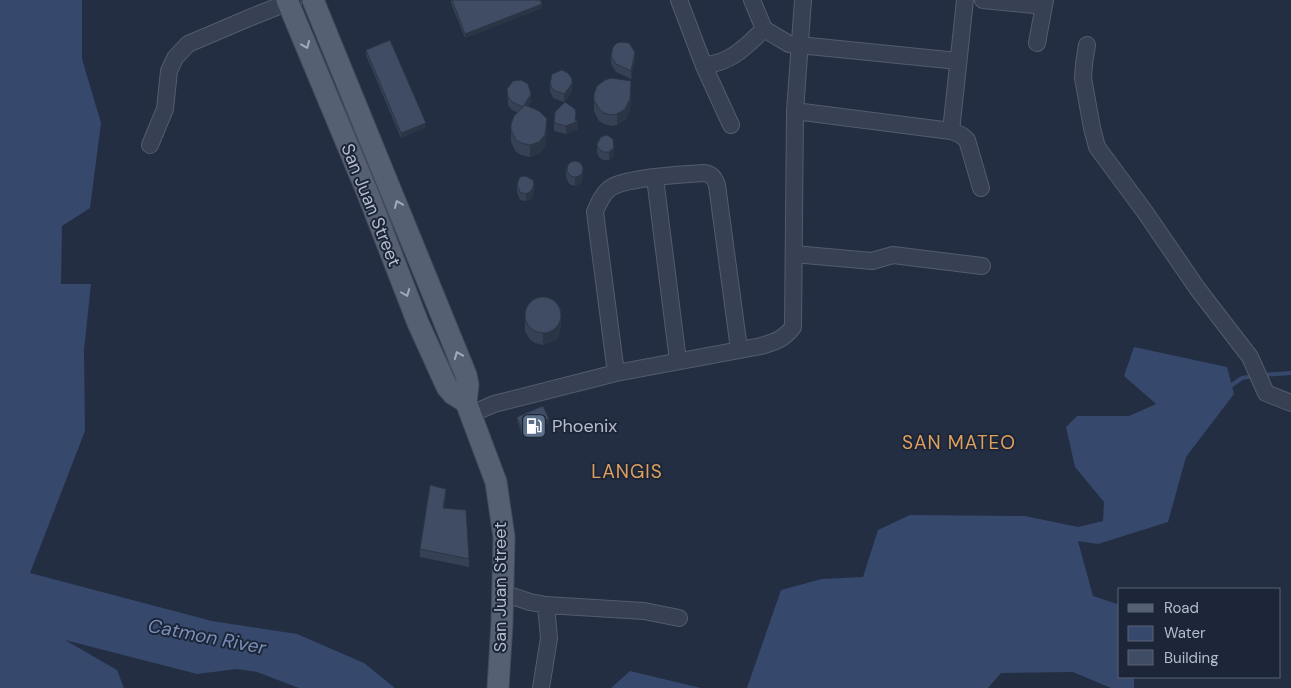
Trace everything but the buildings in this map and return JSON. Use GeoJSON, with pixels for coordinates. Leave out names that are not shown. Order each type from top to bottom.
{"type":"FeatureCollection","features":[{"type":"Feature","properties":{"kind":"main road","name":"San Juan Street"},"geometry":{"type":"LineString","coordinates":[[314,0],[466,375],[468,408],[496,482],[504,537],[498,688]]}},
{"type":"Feature","properties":{"kind":"main road","name":"San Juan Street"},"geometry":{"type":"LineString","coordinates":[[289,1],[368,194],[418,323],[447,387],[468,408]]}},
{"type":"Feature","properties":{"kind":"street"},"geometry":{"type":"LineString","coordinates":[[679,0],[704,66],[731,125]]}},
{"type":"Feature","properties":{"kind":"street"},"geometry":{"type":"LineString","coordinates":[[752,0],[764,29],[789,44],[958,61]]}},
{"type":"Feature","properties":{"kind":"street"},"geometry":{"type":"LineString","coordinates":[[468,408],[494,404],[616,373],[778,341],[788,334],[793,327],[795,111],[803,0]]}},
{"type":"Feature","properties":{"kind":"street"},"geometry":{"type":"LineString","coordinates":[[951,132],[965,0]]}},
{"type":"Feature","properties":{"kind":"street"},"geometry":{"type":"LineString","coordinates":[[984,0],[1044,3],[1037,43]]}},
{"type":"Feature","properties":{"kind":"street"},"geometry":{"type":"LineString","coordinates":[[150,145],[165,109],[169,71],[175,58],[188,44],[289,1]]}},
{"type":"Feature","properties":{"kind":"street"},"geometry":{"type":"LineString","coordinates":[[704,66],[720,63],[734,56],[764,29]]}},
{"type":"Feature","properties":{"kind":"street"},"geometry":{"type":"LineString","coordinates":[[1087,45],[1083,78],[1097,147],[1132,193],[1197,288],[1250,357],[1266,393],[1291,403]]}},
{"type":"Feature","properties":{"kind":"street"},"geometry":{"type":"LineString","coordinates":[[795,111],[951,132],[961,135],[967,140],[981,188]]}},
{"type":"Feature","properties":{"kind":"street"},"geometry":{"type":"LineString","coordinates":[[616,373],[595,212],[597,205],[610,188],[631,181],[702,173],[708,173],[715,180],[739,349]]}},
{"type":"Feature","properties":{"kind":"street"},"geometry":{"type":"LineString","coordinates":[[655,178],[678,361]]}},
{"type":"Feature","properties":{"kind":"street"},"geometry":{"type":"LineString","coordinates":[[794,254],[872,261],[893,255],[982,266]]}},
{"type":"Feature","properties":{"kind":"street"},"geometry":{"type":"LineString","coordinates":[[503,593],[546,605],[644,611],[679,618]]}},
{"type":"Feature","properties":{"kind":"street"},"geometry":{"type":"LineString","coordinates":[[541,688],[549,638],[546,605]]}},
{"type":"Feature","properties":{"kind":"water","name":"Catmon River"},"geometry":{"type":"Polygon","coordinates":[[[0,0],[82,0],[82,59],[101,123],[90,208],[62,226],[61,284],[91,284],[84,350],[85,431],[30,573],[212,621],[297,634],[364,663],[395,688],[299,688],[257,672],[237,669],[197,674],[65,640],[117,670],[124,688],[0,688],[0,0]]]}},
{"type":"Feature","properties":{"kind":"water"},"geometry":{"type":"Polygon","coordinates":[[[1134,347],[1227,367],[1234,394],[1186,457],[1168,522],[1098,544],[1078,541],[1093,596],[1118,604],[1118,678],[1134,678],[1134,688],[1111,688],[1073,672],[1001,673],[988,688],[747,688],[781,590],[822,579],[863,577],[878,530],[910,515],[1025,516],[1078,527],[1103,521],[1104,502],[1075,467],[1066,427],[1077,416],[1129,416],[1156,404],[1124,376],[1134,347]]]}},
{"type":"Feature","properties":{"kind":"water"},"geometry":{"type":"Polygon","coordinates":[[[630,671],[701,688],[611,688],[630,671]]]}},
{"type":"Feature","properties":{"kind":"waterway"},"geometry":{"type":"LineString","coordinates":[[1263,375],[1291,373]]}},
{"type":"Feature","properties":{"kind":"waterway"},"geometry":{"type":"LineString","coordinates":[[1229,387],[1242,378],[1254,376]]}},
{"type":"Feature","properties":{"kind":"place","name":"Phoenix"},"geometry":{"type":"Point","coordinates":[534,426]}},
{"type":"Feature","properties":{"kind":"district","name":"SAN MATEO"},"geometry":{"type":"Point","coordinates":[959,442]}},
{"type":"Feature","properties":{"kind":"district","name":"LANGIS"},"geometry":{"type":"Point","coordinates":[627,471]}}]}
